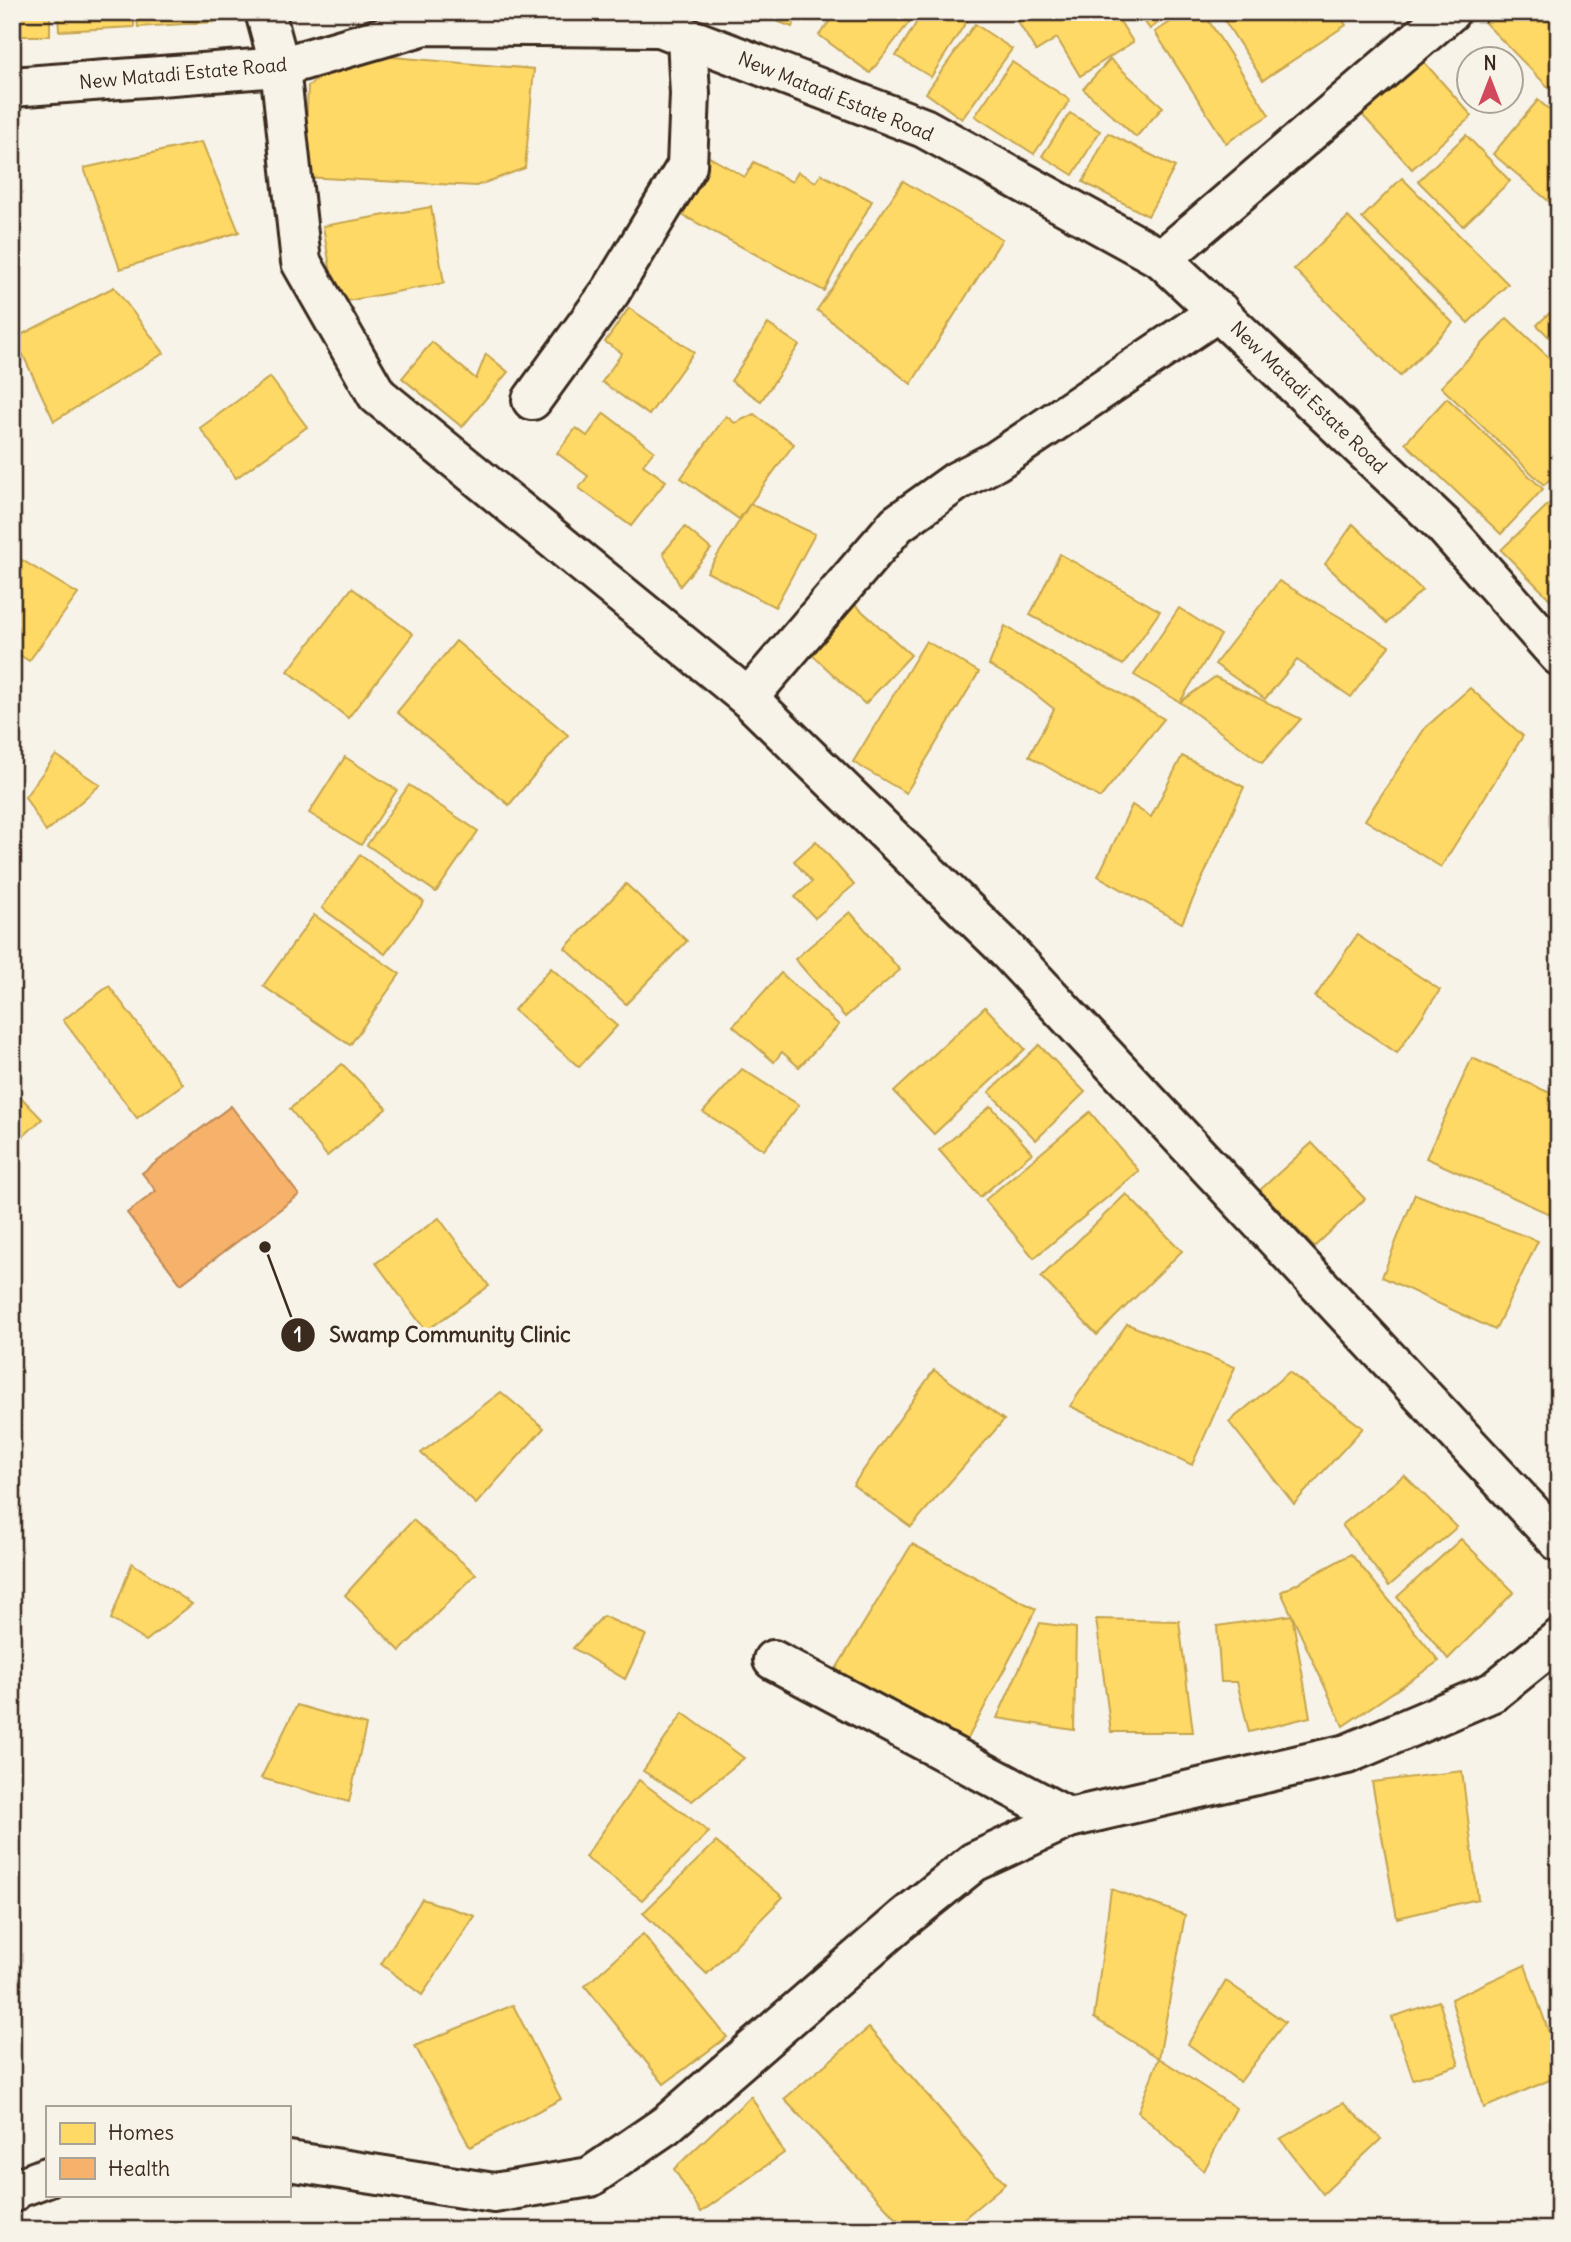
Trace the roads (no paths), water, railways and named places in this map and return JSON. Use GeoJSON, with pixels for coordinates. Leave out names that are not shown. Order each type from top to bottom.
{"type":"FeatureCollection","features":[{"type":"Feature","properties":{"kind":"street"},"geometry":{"type":"LineString","coordinates":[[265,12],[280,67],[301,262],[377,395],[748,698],[1000,943],[1559,1542]]}},
{"type":"Feature","properties":{"kind":"street"},"geometry":{"type":"LineString","coordinates":[[1162,259],[1450,12]]}},
{"type":"Feature","properties":{"kind":"street","name":"New Matadi Estate Road"},"geometry":{"type":"LineString","coordinates":[[12,87],[280,67],[425,26],[671,26],[924,128],[1162,259],[1443,525],[1559,656]]}},
{"type":"Feature","properties":{"kind":"street"},"geometry":{"type":"LineString","coordinates":[[532,400],[611,291],[687,166],[690,94],[671,26]]}},
{"type":"Feature","properties":{"kind":"street"},"geometry":{"type":"LineString","coordinates":[[748,698],[897,524],[957,481],[996,461],[1219,311]]}},
{"type":"Feature","properties":{"kind":"street"},"geometry":{"type":"LineString","coordinates":[[290,2161],[494,2193],[590,2177],[666,2125],[903,1919],[974,1862],[1069,1818],[1347,1754],[1493,1692],[1559,1639]]}},
{"type":"Feature","properties":{"kind":"street"},"geometry":{"type":"LineString","coordinates":[[773,1660],[1069,1818]]}},
{"type":"Feature","properties":{"kind":"street"},"geometry":{"type":"LineString","coordinates":[[12,2193],[15,2189],[46,2177]]}},
{"type":"Feature","properties":{"kind":"place","name":"Swamp Community Clinic"},"geometry":{"type":"Point","coordinates":[265,1247]}}]}
